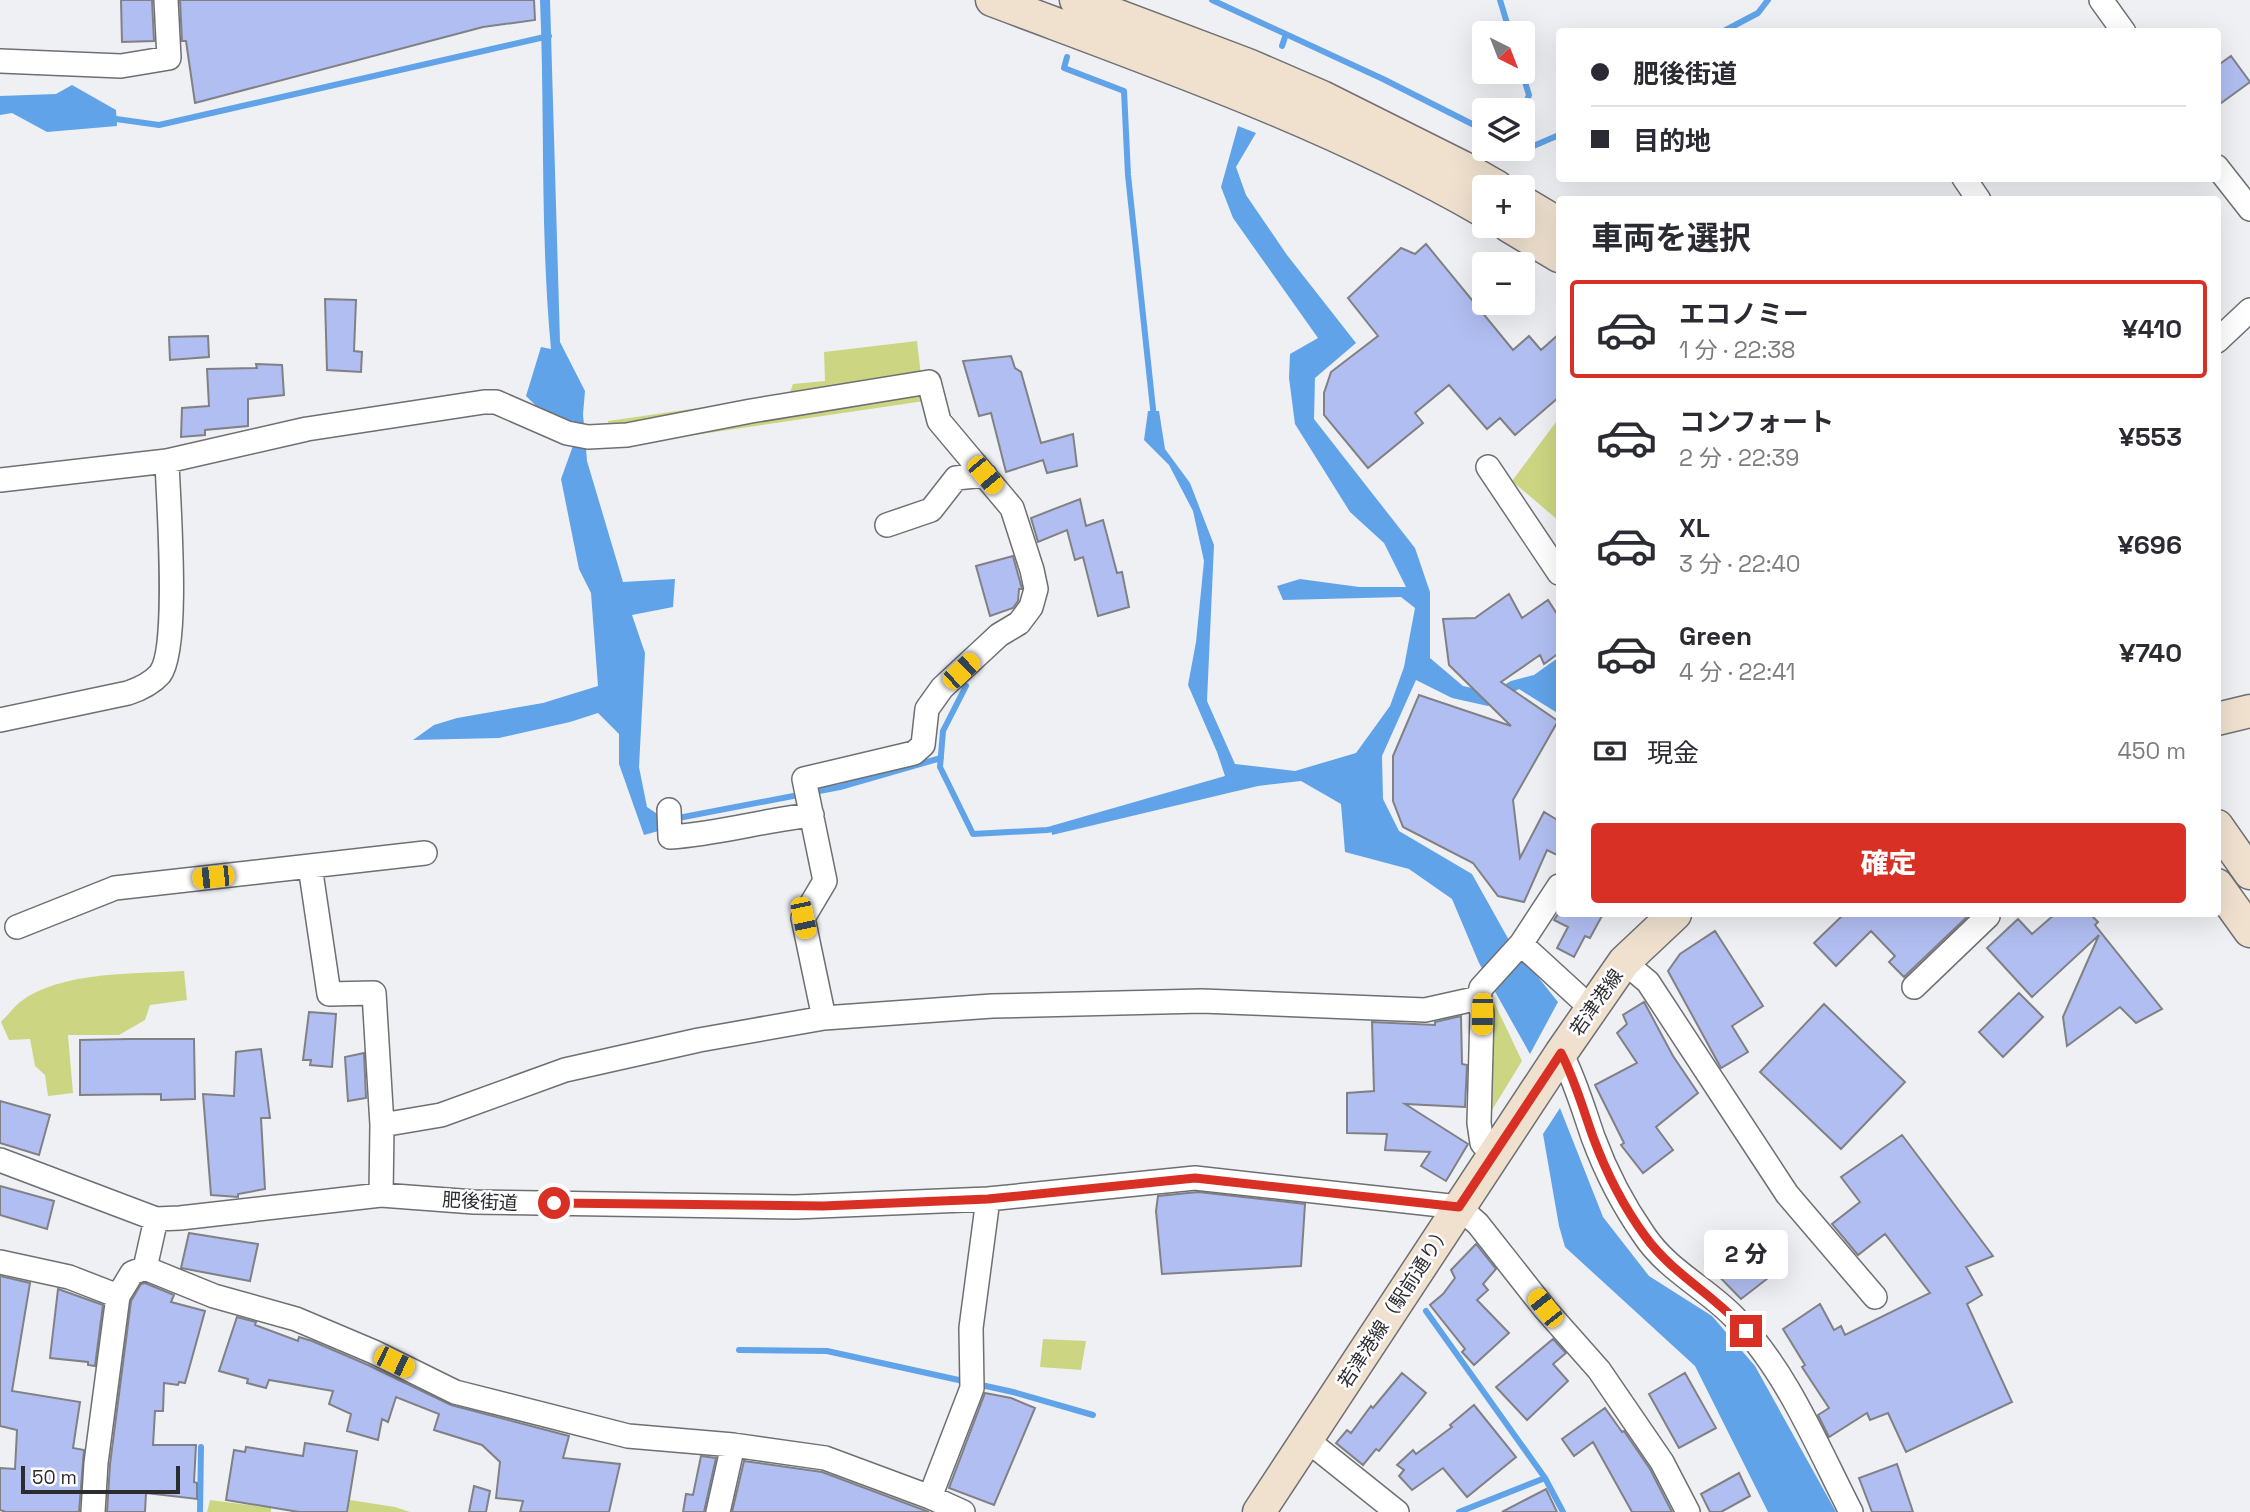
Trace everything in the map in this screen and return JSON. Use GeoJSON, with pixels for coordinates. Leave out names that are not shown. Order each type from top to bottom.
{"type":"FeatureCollection","features":[{"type":"Feature","properties":{"kind":"street"},"geometry":{"type":"LineString","coordinates":[[0,61],[121,66],[169,58],[166,0]]}},
{"type":"Feature","properties":{"kind":"street"},"geometry":{"type":"LineString","coordinates":[[992,0],[1239,93],[1312,124],[1472,204]]}},
{"type":"Feature","properties":{"kind":"street"},"geometry":{"type":"LineString","coordinates":[[1076,0],[1235,60],[1322,97],[1476,175]]}},
{"type":"Feature","properties":{"kind":"street"},"geometry":{"type":"LineString","coordinates":[[2101,0],[2121,28]]}},
{"type":"Feature","properties":{"kind":"street"},"geometry":{"type":"LineString","coordinates":[[2221,172],[2250,209]]}},
{"type":"Feature","properties":{"kind":"street"},"geometry":{"type":"LineString","coordinates":[[1535,210],[1556,222]]}},
{"type":"Feature","properties":{"kind":"street"},"geometry":{"type":"LineString","coordinates":[[1529,238],[1556,254]]}},
{"type":"Feature","properties":{"kind":"street"},"geometry":{"type":"LineString","coordinates":[[2221,337],[2250,310]]}},
{"type":"Feature","properties":{"kind":"street"},"geometry":{"type":"LineString","coordinates":[[0,481],[167,461],[307,429],[484,402],[496,402],[578,435],[627,435],[751,411],[929,382],[939,421],[1012,508],[1036,589],[1031,607],[1019,623],[999,635],[942,688],[927,709],[923,745],[914,753],[804,779],[825,881],[803,918],[824,1018]]}},
{"type":"Feature","properties":{"kind":"street"},"geometry":{"type":"LineString","coordinates":[[0,720],[128,693],[144,688],[161,672],[170,640],[167,461]]}},
{"type":"Feature","properties":{"kind":"street"},"geometry":{"type":"LineString","coordinates":[[1488,467],[1556,569]]}},
{"type":"Feature","properties":{"kind":"street"},"geometry":{"type":"LineString","coordinates":[[887,525],[931,510],[956,478],[985,475]]}},
{"type":"Feature","properties":{"kind":"street"},"geometry":{"type":"LineString","coordinates":[[2221,718],[2250,710]]}},
{"type":"Feature","properties":{"kind":"street"},"geometry":{"type":"LineString","coordinates":[[669,817],[670,837],[701,835],[778,818],[808,803]]}},
{"type":"Feature","properties":{"kind":"street"},"geometry":{"type":"LineString","coordinates":[[2221,832],[2250,873]]}},
{"type":"Feature","properties":{"kind":"street"},"geometry":{"type":"LineString","coordinates":[[17,927],[115,888],[425,853]]}},
{"type":"Feature","properties":{"kind":"street"},"geometry":{"type":"LineString","coordinates":[[310,866],[329,994],[374,993],[382,1125],[381,1195]]}},
{"type":"Feature","properties":{"kind":"street"},"geometry":{"type":"LineString","coordinates":[[382,1125],[441,1115],[565,1070],[699,1040],[824,1018],[992,1006],[1202,1001],[1425,1010],[1480,993],[1521,944],[1556,891]]}},
{"type":"Feature","properties":{"kind":"street"},"geometry":{"type":"LineString","coordinates":[[2221,891],[2250,932]]}},
{"type":"Feature","properties":{"kind":"street","name":"若津港線"},"geometry":{"type":"LineString","coordinates":[[1529,1101],[1624,962],[1672,917]]}},
{"type":"Feature","properties":{"kind":"street"},"geometry":{"type":"LineString","coordinates":[[1914,987],[1987,917]]}},
{"type":"Feature","properties":{"kind":"street"},"geometry":{"type":"LineString","coordinates":[[1521,944],[1592,1009]]}},
{"type":"Feature","properties":{"kind":"street"},"geometry":{"type":"LineString","coordinates":[[1624,962],[1648,982],[1787,1194],[1875,1297]]}},
{"type":"Feature","properties":{"kind":"street"},"geometry":{"type":"LineString","coordinates":[[1480,993],[1482,1014],[1479,1124],[1482,1143],[1493,1154]]}},
{"type":"Feature","properties":{"kind":"street"},"geometry":{"type":"LineString","coordinates":[[1556,1060],[1576,1083],[1593,1137],[1610,1178],[1646,1238],[1671,1265],[1733,1316],[1758,1345],[1789,1392],[1851,1512]]}},
{"type":"Feature","properties":{"kind":"street","name":"若津港線（駅前通り）"},"geometry":{"type":"LineString","coordinates":[[1259,1512],[1529,1101]]}},
{"type":"Feature","properties":{"kind":"street"},"geometry":{"type":"LineString","coordinates":[[0,1160],[156,1219],[145,1268]]}},
{"type":"Feature","properties":{"kind":"street","name":"肥後街道"},"geometry":{"type":"LineString","coordinates":[[156,1219],[381,1195],[474,1202],[795,1207],[988,1199],[1195,1178],[1459,1207]]}},
{"type":"Feature","properties":{"kind":"street"},"geometry":{"type":"LineString","coordinates":[[937,1503],[972,1383],[971,1328],[988,1199]]}},
{"type":"Feature","properties":{"kind":"street"},"geometry":{"type":"LineString","coordinates":[[1459,1207],[1478,1224],[1599,1370],[1662,1462],[1688,1512]]}},
{"type":"Feature","properties":{"kind":"street"},"geometry":{"type":"LineString","coordinates":[[0,1262],[69,1277],[118,1296]]}},
{"type":"Feature","properties":{"kind":"street"},"geometry":{"type":"LineString","coordinates":[[93,1512],[96,1463],[118,1296],[132,1273],[145,1268],[214,1296],[296,1319],[374,1352],[455,1392],[628,1436],[733,1445],[825,1458],[963,1512]]}},
{"type":"Feature","properties":{"kind":"street"},"geometry":{"type":"LineString","coordinates":[[1307,1440],[1397,1512]]}},
{"type":"Feature","properties":{"kind":"street"},"geometry":{"type":"LineString","coordinates":[[718,1512],[733,1445]]}},
{"type":"Feature","properties":{"kind":"green space"},"geometry":{"type":"Polygon","coordinates":[[[917,341],[924,401],[607,448],[608,421],[789,395],[793,384],[825,381],[824,352],[917,341]]]}},
{"type":"Feature","properties":{"kind":"green space"},"geometry":{"type":"Polygon","coordinates":[[[1556,422],[1556,518],[1512,481],[1556,422]]]}},
{"type":"Feature","properties":{"kind":"green space"},"geometry":{"type":"Polygon","coordinates":[[[184,971],[187,1000],[150,1005],[145,1020],[119,1035],[68,1035],[73,1093],[48,1096],[45,1075],[35,1066],[30,1039],[9,1040],[1,1022],[20,1002],[56,984],[99,976],[184,971]]]}},
{"type":"Feature","properties":{"kind":"green space"},"geometry":{"type":"Polygon","coordinates":[[[1494,1002],[1522,1061],[1492,1110],[1494,1002]]]}},
{"type":"Feature","properties":{"kind":"green space"},"geometry":{"type":"Polygon","coordinates":[[[1043,1339],[1086,1341],[1081,1370],[1040,1367],[1043,1339]]]}},
{"type":"Feature","properties":{"kind":"green space"},"geometry":{"type":"Polygon","coordinates":[[[210,1500],[271,1508],[271,1512],[207,1512],[210,1500]]]}},
{"type":"Feature","properties":{"kind":"green space"},"geometry":{"type":"Polygon","coordinates":[[[350,1500],[395,1507],[410,1512],[348,1512],[350,1500]]]}},
{"type":"Feature","properties":{"kind":"water"},"geometry":{"type":"Polygon","coordinates":[[[540,0],[550,0],[560,342],[585,391],[583,414],[587,461],[623,582],[675,579],[673,607],[632,615],[645,653],[639,767],[647,807],[662,817],[662,830],[644,835],[619,764],[619,734],[598,713],[499,738],[413,740],[434,725],[457,718],[543,703],[598,686],[591,593],[579,569],[561,479],[574,443],[526,396],[541,347],[551,349],[545,262],[540,0]]]}},
{"type":"Feature","properties":{"kind":"water"},"geometry":{"type":"Polygon","coordinates":[[[72,85],[116,110],[117,126],[47,132],[12,113],[0,115],[0,96],[56,94],[72,85]]]}},
{"type":"Feature","properties":{"kind":"water"},"geometry":{"type":"Polygon","coordinates":[[[1238,126],[1256,133],[1236,167],[1246,195],[1287,255],[1356,343],[1315,378],[1314,419],[1415,548],[1430,592],[1430,658],[1463,686],[1491,692],[1511,681],[1534,675],[1556,659],[1556,712],[1519,689],[1488,706],[1452,698],[1416,680],[1382,756],[1383,799],[1399,831],[1472,874],[1510,942],[1558,1002],[1530,1054],[1479,963],[1452,899],[1409,869],[1345,852],[1341,804],[1301,781],[1258,786],[1052,835],[1051,826],[1225,776],[1188,685],[1196,642],[1204,561],[1193,511],[1169,465],[1144,440],[1148,411],[1159,411],[1165,449],[1190,483],[1214,545],[1207,701],[1235,764],[1295,771],[1356,753],[1390,706],[1404,667],[1415,608],[1401,597],[1283,600],[1277,586],[1300,579],[1359,587],[1406,587],[1384,543],[1350,512],[1295,424],[1289,378],[1290,354],[1318,338],[1233,218],[1221,187],[1238,126]]]}},
{"type":"Feature","properties":{"kind":"water"},"geometry":{"type":"Polygon","coordinates":[[[1560,1108],[1603,1217],[1649,1276],[1712,1316],[1755,1366],[1836,1512],[1768,1512],[1695,1366],[1565,1247],[1543,1134],[1560,1108]]]}},
{"type":"Feature","properties":{"kind":"building"},"geometry":{"type":"Polygon","coordinates":[[[121,0],[152,0],[154,41],[122,42],[121,0]]]}},
{"type":"Feature","properties":{"kind":"building"},"geometry":{"type":"Polygon","coordinates":[[[180,0],[534,0],[535,20],[483,27],[195,103],[186,41],[182,41],[180,0]]]}},
{"type":"Feature","properties":{"kind":"building"},"geometry":{"type":"Polygon","coordinates":[[[2231,56],[2250,82],[2221,103],[2221,63],[2231,56]]]}},
{"type":"Feature","properties":{"kind":"building"},"geometry":{"type":"Polygon","coordinates":[[[1426,244],[1472,300],[1472,315],[1484,315],[1513,350],[1529,336],[1541,350],[1556,337],[1556,400],[1515,435],[1500,418],[1487,429],[1449,385],[1415,413],[1423,423],[1368,468],[1324,415],[1324,393],[1331,372],[1378,336],[1348,298],[1401,248],[1415,254],[1426,244]]]}},
{"type":"Feature","properties":{"kind":"building"},"geometry":{"type":"Polygon","coordinates":[[[325,299],[356,300],[354,351],[362,352],[361,372],[327,370],[325,299]]]}},
{"type":"Feature","properties":{"kind":"building"},"geometry":{"type":"Polygon","coordinates":[[[208,336],[209,357],[170,360],[169,337],[208,336]]]}},
{"type":"Feature","properties":{"kind":"building"},"geometry":{"type":"Polygon","coordinates":[[[1011,356],[1015,368],[1021,372],[1041,443],[1073,434],[1077,466],[1047,473],[1043,460],[1006,472],[991,413],[979,416],[963,361],[1011,356]]]}},
{"type":"Feature","properties":{"kind":"building"},"geometry":{"type":"Polygon","coordinates":[[[256,364],[282,365],[284,395],[248,399],[248,426],[205,430],[205,435],[181,437],[182,408],[209,406],[207,369],[257,368],[256,364]]]}},
{"type":"Feature","properties":{"kind":"building"},"geometry":{"type":"Polygon","coordinates":[[[1080,499],[1086,526],[1103,520],[1117,573],[1122,572],[1129,607],[1098,616],[1083,557],[1075,560],[1067,530],[1038,542],[1031,518],[1080,499]]]}},
{"type":"Feature","properties":{"kind":"building"},"geometry":{"type":"Polygon","coordinates":[[[1013,556],[1022,589],[1019,589],[1018,601],[1013,608],[990,616],[976,566],[1013,556]]]}},
{"type":"Feature","properties":{"kind":"building"},"geometry":{"type":"Polygon","coordinates":[[[1509,594],[1522,618],[1548,600],[1556,612],[1556,655],[1544,664],[1540,655],[1501,682],[1556,720],[1556,725],[1513,800],[1520,858],[1544,812],[1556,819],[1556,854],[1547,850],[1524,902],[1498,896],[1473,863],[1403,827],[1393,801],[1393,756],[1419,695],[1511,726],[1449,665],[1443,619],[1475,618],[1509,594]]]}},
{"type":"Feature","properties":{"kind":"building"},"geometry":{"type":"Polygon","coordinates":[[[1556,917],[1601,917],[1590,938],[1585,936],[1574,957],[1557,948],[1568,927],[1554,920],[1556,917]]]}},
{"type":"Feature","properties":{"kind":"building"},"geometry":{"type":"Polygon","coordinates":[[[1841,917],[1967,917],[1904,977],[1889,962],[1895,956],[1871,931],[1836,966],[1814,943],[1841,917]]]}},
{"type":"Feature","properties":{"kind":"building"},"geometry":{"type":"Polygon","coordinates":[[[2052,917],[2093,917],[2098,922],[2095,925],[2162,1009],[2136,1023],[2120,1007],[2067,1046],[2063,1017],[2099,935],[2032,997],[1987,948],[2018,919],[2032,934],[2052,917]]]}},
{"type":"Feature","properties":{"kind":"building"},"geometry":{"type":"Polygon","coordinates":[[[1715,931],[1763,1006],[1732,1026],[1748,1052],[1721,1068],[1668,971],[1680,954],[1715,931]]]}},
{"type":"Feature","properties":{"kind":"building"},"geometry":{"type":"Polygon","coordinates":[[[2019,993],[2043,1017],[2003,1057],[1979,1032],[2019,993]]]}},
{"type":"Feature","properties":{"kind":"building"},"geometry":{"type":"Polygon","coordinates":[[[1644,1002],[1673,1056],[1698,1093],[1656,1127],[1673,1150],[1643,1173],[1621,1145],[1624,1143],[1595,1085],[1637,1063],[1617,1033],[1627,1024],[1623,1015],[1644,1002]]]}},
{"type":"Feature","properties":{"kind":"building"},"geometry":{"type":"Polygon","coordinates":[[[1824,1004],[1905,1082],[1841,1149],[1760,1072],[1824,1004]]]}},
{"type":"Feature","properties":{"kind":"building"},"geometry":{"type":"Polygon","coordinates":[[[309,1012],[336,1014],[332,1067],[310,1065],[311,1060],[303,1060],[309,1012]]]}},
{"type":"Feature","properties":{"kind":"building"},"geometry":{"type":"Polygon","coordinates":[[[1461,1016],[1462,1064],[1467,1065],[1465,1107],[1405,1104],[1468,1144],[1446,1181],[1421,1166],[1430,1152],[1385,1150],[1387,1134],[1347,1133],[1347,1093],[1374,1091],[1372,1022],[1435,1025],[1435,1022],[1461,1016]]]}},
{"type":"Feature","properties":{"kind":"building"},"geometry":{"type":"Polygon","coordinates":[[[194,1039],[195,1099],[161,1100],[161,1094],[80,1095],[80,1040],[194,1039]]]}},
{"type":"Feature","properties":{"kind":"building"},"geometry":{"type":"Polygon","coordinates":[[[261,1049],[270,1118],[261,1118],[265,1189],[238,1194],[238,1197],[211,1195],[203,1094],[234,1096],[236,1052],[261,1049]]]}},
{"type":"Feature","properties":{"kind":"building"},"geometry":{"type":"Polygon","coordinates":[[[364,1053],[366,1098],[348,1101],[345,1057],[364,1053]]]}},
{"type":"Feature","properties":{"kind":"building"},"geometry":{"type":"Polygon","coordinates":[[[0,1101],[50,1115],[39,1155],[0,1143],[0,1101]]]}},
{"type":"Feature","properties":{"kind":"building"},"geometry":{"type":"Polygon","coordinates":[[[1902,1135],[1993,1256],[1966,1267],[1982,1295],[1967,1304],[2012,1402],[1906,1452],[1888,1413],[1870,1420],[1867,1413],[1829,1437],[1818,1415],[1829,1408],[1802,1367],[1805,1365],[1783,1329],[1820,1304],[1834,1330],[1841,1326],[1845,1335],[1930,1293],[1885,1234],[1858,1255],[1832,1224],[1860,1202],[1841,1177],[1902,1135]]]}},
{"type":"Feature","properties":{"kind":"building"},"geometry":{"type":"Polygon","coordinates":[[[0,1186],[54,1201],[47,1229],[0,1215],[0,1186]]]}},
{"type":"Feature","properties":{"kind":"building"},"geometry":{"type":"Polygon","coordinates":[[[1198,1192],[1305,1204],[1301,1266],[1162,1274],[1156,1211],[1158,1196],[1198,1192]]]}},
{"type":"Feature","properties":{"kind":"building"},"geometry":{"type":"Polygon","coordinates":[[[189,1233],[258,1244],[250,1281],[181,1268],[189,1233]]]}},
{"type":"Feature","properties":{"kind":"building"},"geometry":{"type":"Polygon","coordinates":[[[1758,1237],[1781,1268],[1741,1299],[1705,1262],[1726,1245],[1731,1254],[1747,1241],[1751,1244],[1758,1237]]]}},
{"type":"Feature","properties":{"kind":"building"},"geometry":{"type":"Polygon","coordinates":[[[1476,1244],[1496,1269],[1483,1284],[1488,1290],[1477,1300],[1509,1333],[1474,1365],[1462,1352],[1465,1349],[1430,1305],[1455,1278],[1451,1270],[1476,1244]]]}},
{"type":"Feature","properties":{"kind":"building"},"geometry":{"type":"Polygon","coordinates":[[[0,1276],[30,1283],[12,1391],[80,1402],[73,1448],[84,1450],[79,1512],[0,1510],[0,1468],[15,1469],[17,1430],[0,1426],[0,1276]]]}},
{"type":"Feature","properties":{"kind":"building"},"geometry":{"type":"Polygon","coordinates":[[[145,1283],[174,1295],[171,1302],[205,1311],[185,1383],[164,1383],[163,1411],[155,1411],[153,1445],[196,1445],[194,1482],[197,1483],[197,1499],[146,1493],[145,1512],[107,1512],[110,1464],[131,1301],[141,1284],[145,1283]]]}},
{"type":"Feature","properties":{"kind":"building"},"geometry":{"type":"Polygon","coordinates":[[[58,1289],[103,1305],[95,1366],[88,1365],[88,1362],[50,1358],[58,1289]]]}},
{"type":"Feature","properties":{"kind":"building"},"geometry":{"type":"Polygon","coordinates":[[[237,1317],[256,1322],[255,1325],[298,1341],[299,1337],[312,1341],[451,1405],[569,1436],[563,1458],[620,1464],[609,1512],[520,1512],[523,1501],[496,1498],[500,1462],[482,1445],[434,1430],[439,1414],[396,1397],[388,1422],[382,1419],[378,1440],[347,1431],[351,1414],[329,1404],[333,1391],[269,1380],[266,1388],[247,1383],[248,1379],[219,1371],[237,1317]]]}},
{"type":"Feature","properties":{"kind":"building"},"geometry":{"type":"Polygon","coordinates":[[[1553,1339],[1566,1353],[1553,1364],[1568,1381],[1527,1420],[1496,1387],[1553,1339]]]}},
{"type":"Feature","properties":{"kind":"building"},"geometry":{"type":"Polygon","coordinates":[[[1402,1373],[1426,1393],[1379,1451],[1376,1449],[1363,1465],[1336,1443],[1347,1430],[1351,1433],[1371,1406],[1373,1408],[1402,1373]]]}},
{"type":"Feature","properties":{"kind":"building"},"geometry":{"type":"Polygon","coordinates":[[[1685,1373],[1716,1428],[1679,1448],[1649,1394],[1685,1373]]]}},
{"type":"Feature","properties":{"kind":"building"},"geometry":{"type":"Polygon","coordinates":[[[985,1393],[1011,1398],[1035,1408],[994,1505],[949,1488],[985,1393]]]}},
{"type":"Feature","properties":{"kind":"building"},"geometry":{"type":"Polygon","coordinates":[[[1474,1405],[1516,1457],[1467,1497],[1443,1468],[1412,1490],[1399,1476],[1404,1470],[1397,1465],[1413,1450],[1416,1454],[1452,1427],[1450,1425],[1474,1405]]]}},
{"type":"Feature","properties":{"kind":"building"},"geometry":{"type":"Polygon","coordinates":[[[1605,1408],[1650,1469],[1672,1512],[1632,1512],[1593,1442],[1574,1456],[1562,1439],[1605,1408]]]}},
{"type":"Feature","properties":{"kind":"building"},"geometry":{"type":"Polygon","coordinates":[[[305,1443],[357,1451],[347,1512],[299,1512],[226,1500],[234,1450],[245,1452],[246,1447],[303,1456],[305,1443]]]}},
{"type":"Feature","properties":{"kind":"building"},"geometry":{"type":"Polygon","coordinates":[[[701,1456],[716,1458],[704,1512],[683,1512],[686,1494],[693,1495],[701,1456]]]}},
{"type":"Feature","properties":{"kind":"building"},"geometry":{"type":"Polygon","coordinates":[[[744,1461],[822,1472],[929,1512],[732,1512],[744,1461]]]}},
{"type":"Feature","properties":{"kind":"building"},"geometry":{"type":"Polygon","coordinates":[[[1897,1464],[1913,1512],[1872,1512],[1859,1478],[1897,1464]]]}},
{"type":"Feature","properties":{"kind":"building"},"geometry":{"type":"Polygon","coordinates":[[[1739,1473],[1750,1496],[1721,1512],[1710,1512],[1701,1494],[1739,1473]]]}},
{"type":"Feature","properties":{"kind":"building"},"geometry":{"type":"Polygon","coordinates":[[[474,1486],[490,1491],[486,1512],[469,1512],[474,1486]]]}},
{"type":"Feature","properties":{"kind":"building"},"geometry":{"type":"Polygon","coordinates":[[[1546,1489],[1557,1512],[1502,1512],[1546,1489]]]}},
{"type":"Feature","properties":{"kind":"waterway"},"geometry":{"type":"LineString","coordinates":[[1212,0],[1383,79],[1472,124]]}},
{"type":"Feature","properties":{"kind":"waterway"},"geometry":{"type":"LineString","coordinates":[[1500,0],[1506,21]]}},
{"type":"Feature","properties":{"kind":"waterway"},"geometry":{"type":"LineString","coordinates":[[1730,28],[1758,13],[1768,0]]}},
{"type":"Feature","properties":{"kind":"waterway"},"geometry":{"type":"LineString","coordinates":[[1282,46],[1286,34]]}},
{"type":"Feature","properties":{"kind":"waterway"},"geometry":{"type":"LineString","coordinates":[[109,118],[159,125],[549,36]]}},
{"type":"Feature","properties":{"kind":"waterway"},"geometry":{"type":"LineString","coordinates":[[1067,57],[1064,68],[1124,91],[1128,175],[1154,418]]}},
{"type":"Feature","properties":{"kind":"waterway"},"geometry":{"type":"LineString","coordinates":[[1526,84],[1528,98]]}},
{"type":"Feature","properties":{"kind":"waterway"},"geometry":{"type":"LineString","coordinates":[[1535,145],[1556,136]]}},
{"type":"Feature","properties":{"kind":"waterway"},"geometry":{"type":"LineString","coordinates":[[966,686],[943,731],[940,767],[973,834],[1059,828]]}},
{"type":"Feature","properties":{"kind":"waterway"},"geometry":{"type":"LineString","coordinates":[[673,819],[840,787],[941,758]]}},
{"type":"Feature","properties":{"kind":"waterway"},"geometry":{"type":"LineString","coordinates":[[1426,1311],[1545,1478],[1563,1512]]}},
{"type":"Feature","properties":{"kind":"waterway"},"geometry":{"type":"LineString","coordinates":[[739,1350],[827,1351],[1013,1392],[1093,1415]]}},
{"type":"Feature","properties":{"kind":"waterway"},"geometry":{"type":"LineString","coordinates":[[200,1512],[201,1447]]}},
{"type":"Feature","properties":{"kind":"waterway"},"geometry":{"type":"LineString","coordinates":[[1459,1512],[1545,1478]]}},
{"type":"Feature","properties":{"kind":"route"},"geometry":{"type":"LineString","coordinates":[[554,1203],[823,1206],[988,1199],[1195,1178],[1459,1207],[1561,1053],[1576,1083],[1593,1137],[1610,1178],[1646,1238],[1671,1265],[1733,1316],[1746,1331]]}}]}
